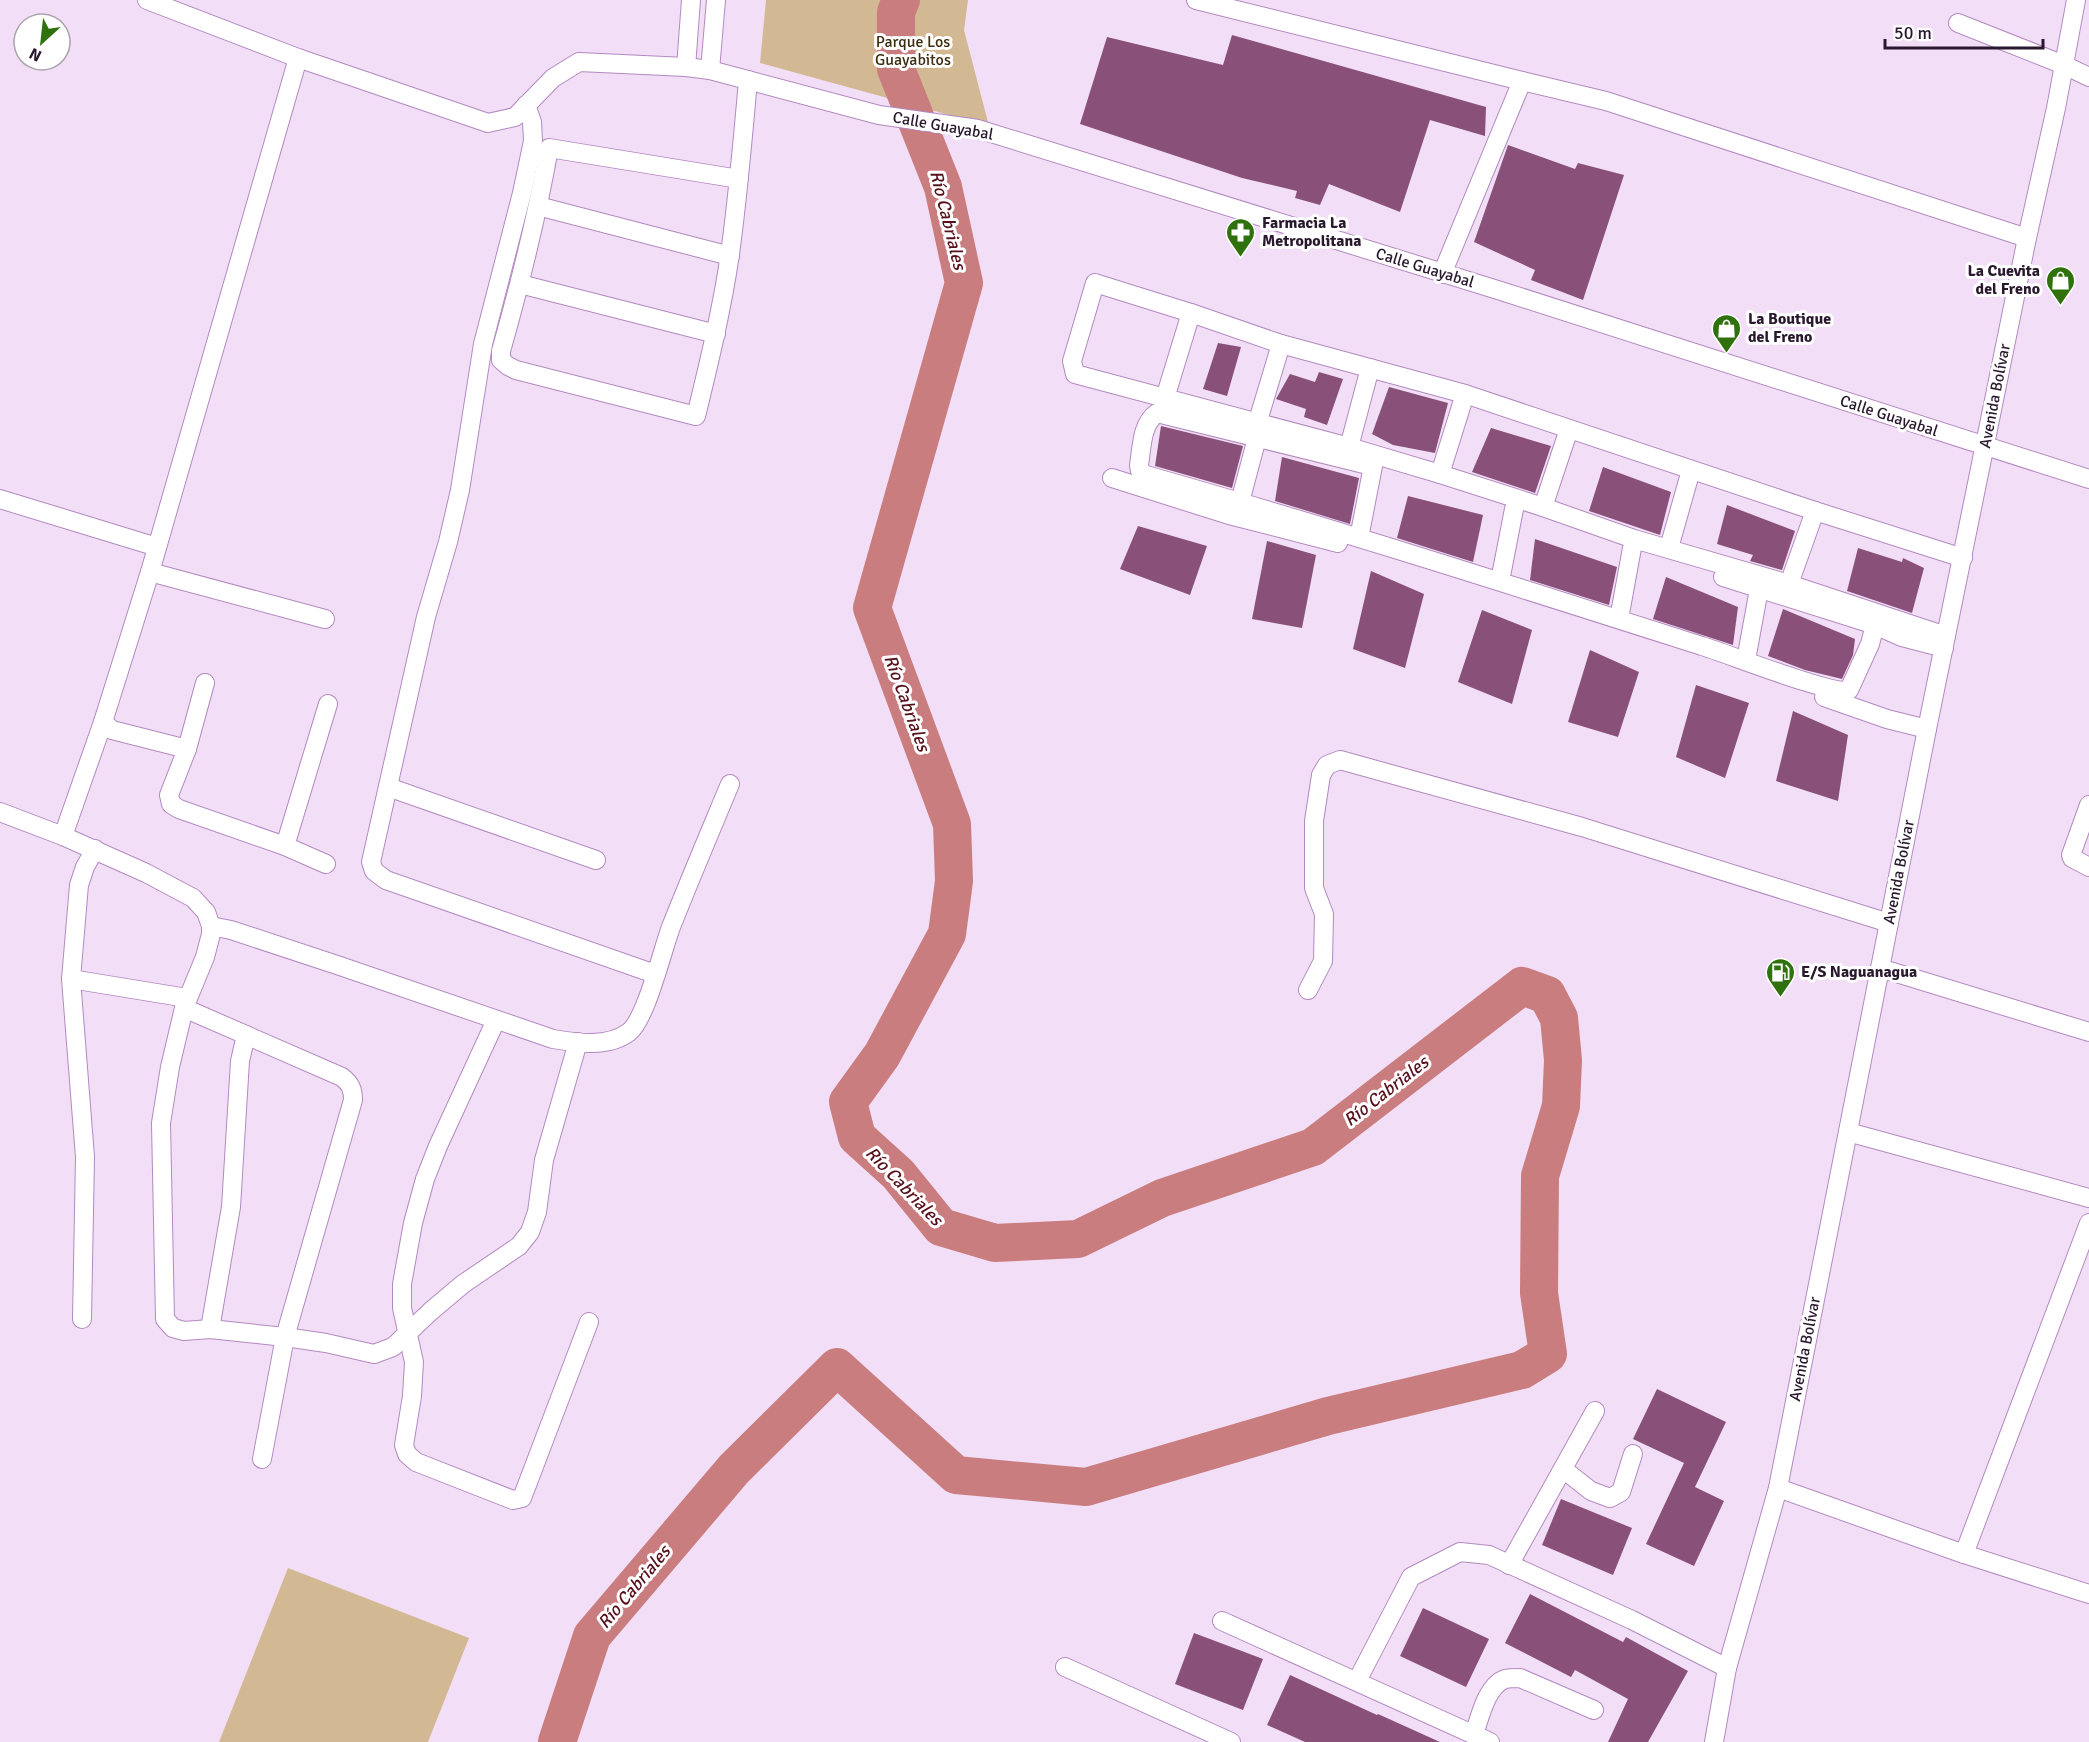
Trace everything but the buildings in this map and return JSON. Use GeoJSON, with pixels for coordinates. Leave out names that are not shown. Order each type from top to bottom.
{"type":"FeatureCollection","features":[{"type":"Feature","properties":{"kind":"street","name":"Calle Guayabal"},"geometry":{"type":"LineString","coordinates":[[147,0],[298,58],[488,123],[515,117],[553,78],[579,62],[710,70],[879,115],[978,129],[2089,479]]}},
{"type":"Feature","properties":{"kind":"street"},"geometry":{"type":"LineString","coordinates":[[686,67],[691,0]]}},
{"type":"Feature","properties":{"kind":"street"},"geometry":{"type":"LineString","coordinates":[[710,70],[716,0]]}},
{"type":"Feature","properties":{"kind":"street"},"geometry":{"type":"LineString","coordinates":[[1196,0],[1606,100],[2027,238]]}},
{"type":"Feature","properties":{"kind":"street","name":"Avenida Bolívar"},"geometry":{"type":"LineString","coordinates":[[1714,1742],[1727,1668],[1778,1488],[1927,729],[2076,0]]}},
{"type":"Feature","properties":{"kind":"street"},"geometry":{"type":"LineString","coordinates":[[1958,23],[2089,77]]}},
{"type":"Feature","properties":{"kind":"street"},"geometry":{"type":"LineString","coordinates":[[63,836],[103,722],[150,572],[298,58]]}},
{"type":"Feature","properties":{"kind":"street"},"geometry":{"type":"LineString","coordinates":[[738,179],[549,148],[538,206],[520,284],[501,351],[501,360],[516,370],[696,416],[716,334],[730,256],[738,179],[748,80]]}},
{"type":"Feature","properties":{"kind":"street"},"geometry":{"type":"LineString","coordinates":[[1442,274],[1522,81]]}},
{"type":"Feature","properties":{"kind":"street"},"geometry":{"type":"LineString","coordinates":[[526,105],[533,131],[522,193],[483,344],[448,542],[426,617],[371,862],[374,871],[379,876],[655,974]]}},
{"type":"Feature","properties":{"kind":"street"},"geometry":{"type":"LineString","coordinates":[[538,206],[730,256]]}},
{"type":"Feature","properties":{"kind":"street"},"geometry":{"type":"LineString","coordinates":[[1945,642],[1902,637],[1875,626],[1514,509],[1257,431],[1165,398],[1075,374],[1072,361],[1095,283],[1281,344],[1465,394],[1963,558]]}},
{"type":"Feature","properties":{"kind":"street"},"geometry":{"type":"LineString","coordinates":[[520,284],[716,334]]}},
{"type":"Feature","properties":{"kind":"street"},"geometry":{"type":"LineString","coordinates":[[1165,398],[1191,313]]}},
{"type":"Feature","properties":{"kind":"street"},"geometry":{"type":"LineString","coordinates":[[1240,502],[1281,344]]}},
{"type":"Feature","properties":{"kind":"street"},"geometry":{"type":"LineString","coordinates":[[1349,447],[1370,368]]}},
{"type":"Feature","properties":{"kind":"street"},"geometry":{"type":"LineString","coordinates":[[1440,474],[1465,394]]}},
{"type":"Feature","properties":{"kind":"street"},"geometry":{"type":"LineString","coordinates":[[1875,626],[1870,644],[1849,690],[1806,682],[1746,660],[1500,581],[1146,475],[1140,471],[1139,465],[1146,427],[1149,418],[1157,413],[1349,447],[1543,507],[1634,539],[1789,584],[1945,642]]}},
{"type":"Feature","properties":{"kind":"street"},"geometry":{"type":"LineString","coordinates":[[1543,507],[1569,429]]}},
{"type":"Feature","properties":{"kind":"street"},"geometry":{"type":"LineString","coordinates":[[1359,538],[1372,466]]}},
{"type":"Feature","properties":{"kind":"street"},"geometry":{"type":"LineString","coordinates":[[1669,548],[1691,470]]}},
{"type":"Feature","properties":{"kind":"street"},"geometry":{"type":"LineString","coordinates":[[1112,478],[1229,515],[1460,576],[1683,648],[1887,719],[1927,729]]}},
{"type":"Feature","properties":{"kind":"street"},"geometry":{"type":"LineString","coordinates":[[0,500],[157,547]]}},
{"type":"Feature","properties":{"kind":"street"},"geometry":{"type":"LineString","coordinates":[[1500,581],[1514,509]]}},
{"type":"Feature","properties":{"kind":"street"},"geometry":{"type":"LineString","coordinates":[[1789,584],[1815,511]]}},
{"type":"Feature","properties":{"kind":"street"},"geometry":{"type":"LineString","coordinates":[[1619,619],[1632,548]]}},
{"type":"Feature","properties":{"kind":"street"},"geometry":{"type":"LineString","coordinates":[[150,572],[325,619]]}},
{"type":"Feature","properties":{"kind":"street"},"geometry":{"type":"LineString","coordinates":[[1746,660],[1759,589]]}},
{"type":"Feature","properties":{"kind":"street"},"geometry":{"type":"LineString","coordinates":[[205,683],[187,749],[169,795],[171,804],[179,809],[285,846],[326,864]]}},
{"type":"Feature","properties":{"kind":"street"},"geometry":{"type":"LineString","coordinates":[[285,846],[328,704]]}},
{"type":"Feature","properties":{"kind":"street"},"geometry":{"type":"LineString","coordinates":[[103,722],[112,730],[187,749]]}},
{"type":"Feature","properties":{"kind":"street"},"geometry":{"type":"LineString","coordinates":[[1308,990],[1323,961],[1324,914],[1314,888],[1314,821],[1321,775],[1327,765],[1340,760],[1582,827],[1889,923]]}},
{"type":"Feature","properties":{"kind":"street"},"geometry":{"type":"LineString","coordinates":[[211,926],[231,930],[553,1038],[578,1042],[613,1039],[628,1032],[639,1020],[671,928],[730,784]]}},
{"type":"Feature","properties":{"kind":"street"},"geometry":{"type":"LineString","coordinates":[[388,787],[596,860]]}},
{"type":"Feature","properties":{"kind":"street"},"geometry":{"type":"LineString","coordinates":[[2089,805],[2071,855],[2072,858],[2089,867]]}},
{"type":"Feature","properties":{"kind":"street"},"geometry":{"type":"LineString","coordinates":[[0,812],[95,849],[193,898],[206,912],[211,926],[205,957],[185,1003],[170,1067],[161,1123],[164,1308],[165,1319],[173,1328],[184,1331],[210,1329],[285,1337],[374,1354],[388,1351],[463,1284],[512,1252],[530,1232],[537,1212],[544,1160],[578,1042]]}},
{"type":"Feature","properties":{"kind":"street"},"geometry":{"type":"LineString","coordinates":[[82,1319],[85,1157],[71,979],[79,885],[85,867],[95,849]]}},
{"type":"Feature","properties":{"kind":"street"},"geometry":{"type":"LineString","coordinates":[[1880,968],[2089,1032]]}},
{"type":"Feature","properties":{"kind":"street"},"geometry":{"type":"LineString","coordinates":[[71,979],[185,1003],[246,1035],[342,1077],[351,1085],[353,1100],[285,1337],[262,1460]]}},
{"type":"Feature","properties":{"kind":"street"},"geometry":{"type":"LineString","coordinates":[[496,1020],[438,1146],[419,1201],[402,1284],[402,1308],[413,1355],[414,1379],[404,1445],[407,1454],[416,1462],[516,1501],[524,1495],[589,1322]]}},
{"type":"Feature","properties":{"kind":"street"},"geometry":{"type":"LineString","coordinates":[[210,1329],[231,1207],[240,1060],[246,1035]]}},
{"type":"Feature","properties":{"kind":"street"},"geometry":{"type":"LineString","coordinates":[[1848,1132],[2089,1198]]}},
{"type":"Feature","properties":{"kind":"street"},"geometry":{"type":"LineString","coordinates":[[1964,1554],[2089,1222]]}},
{"type":"Feature","properties":{"kind":"street"},"geometry":{"type":"LineString","coordinates":[[1509,1565],[1595,1411]]}},
{"type":"Feature","properties":{"kind":"street"},"geometry":{"type":"LineString","coordinates":[[1563,1469],[1591,1491],[1610,1498],[1621,1492],[1633,1454]]}},
{"type":"Feature","properties":{"kind":"street"},"geometry":{"type":"LineString","coordinates":[[1778,1488],[1964,1554],[2089,1594]]}},
{"type":"Feature","properties":{"kind":"street"},"geometry":{"type":"LineString","coordinates":[[1358,1681],[1411,1577],[1461,1552],[1489,1555],[1632,1620],[1727,1668]]}},
{"type":"Feature","properties":{"kind":"street"},"geometry":{"type":"LineString","coordinates":[[1222,1621],[1482,1738],[1488,1696],[1495,1686],[1508,1678],[1520,1678],[1594,1710]]}},
{"type":"Feature","properties":{"kind":"street"},"geometry":{"type":"LineString","coordinates":[[1065,1667],[1231,1742]]}},
{"type":"Feature","properties":{"kind":"green space","name":"Parque Los Guayabitos"},"geometry":{"type":"Polygon","coordinates":[[[766,0],[968,0],[964,30],[989,126],[760,63],[766,0]]]}},
{"type":"Feature","properties":{"kind":"green space"},"geometry":{"type":"Polygon","coordinates":[[[288,1568],[469,1638],[428,1742],[219,1742],[288,1568]]]}},
{"type":"Feature","properties":{"kind":"waterway","name":"Río Cabriales"},"geometry":{"type":"LineString","coordinates":[[557,1742],[592,1636],[734,1469],[837,1367],[956,1475],[1086,1487],[1328,1416],[1522,1370],[1548,1354],[1539,1293],[1540,1176],[1561,1106],[1563,1060],[1559,1018],[1547,995],[1522,986],[1313,1147],[1162,1198],[1078,1239],[995,1243],[941,1227],[898,1174],[857,1137],[848,1102],[882,1055],[947,934],[954,881],[952,824],[872,608],[964,283],[943,187],[896,69],[896,12],[901,0]]}},
{"type":"Feature","properties":{"kind":"place","name":"Farmacia La Metropolitana"},"geometry":{"type":"Point","coordinates":[1241,258]}},
{"type":"Feature","properties":{"kind":"place","name":"La Cuevita del Freno"},"geometry":{"type":"Point","coordinates":[2061,306]}},
{"type":"Feature","properties":{"kind":"place","name":"La Boutique del Freno"},"geometry":{"type":"Point","coordinates":[1727,354]}},
{"type":"Feature","properties":{"kind":"place","name":"E/S Naguanagua"},"geometry":{"type":"Point","coordinates":[1780,998]}}]}
